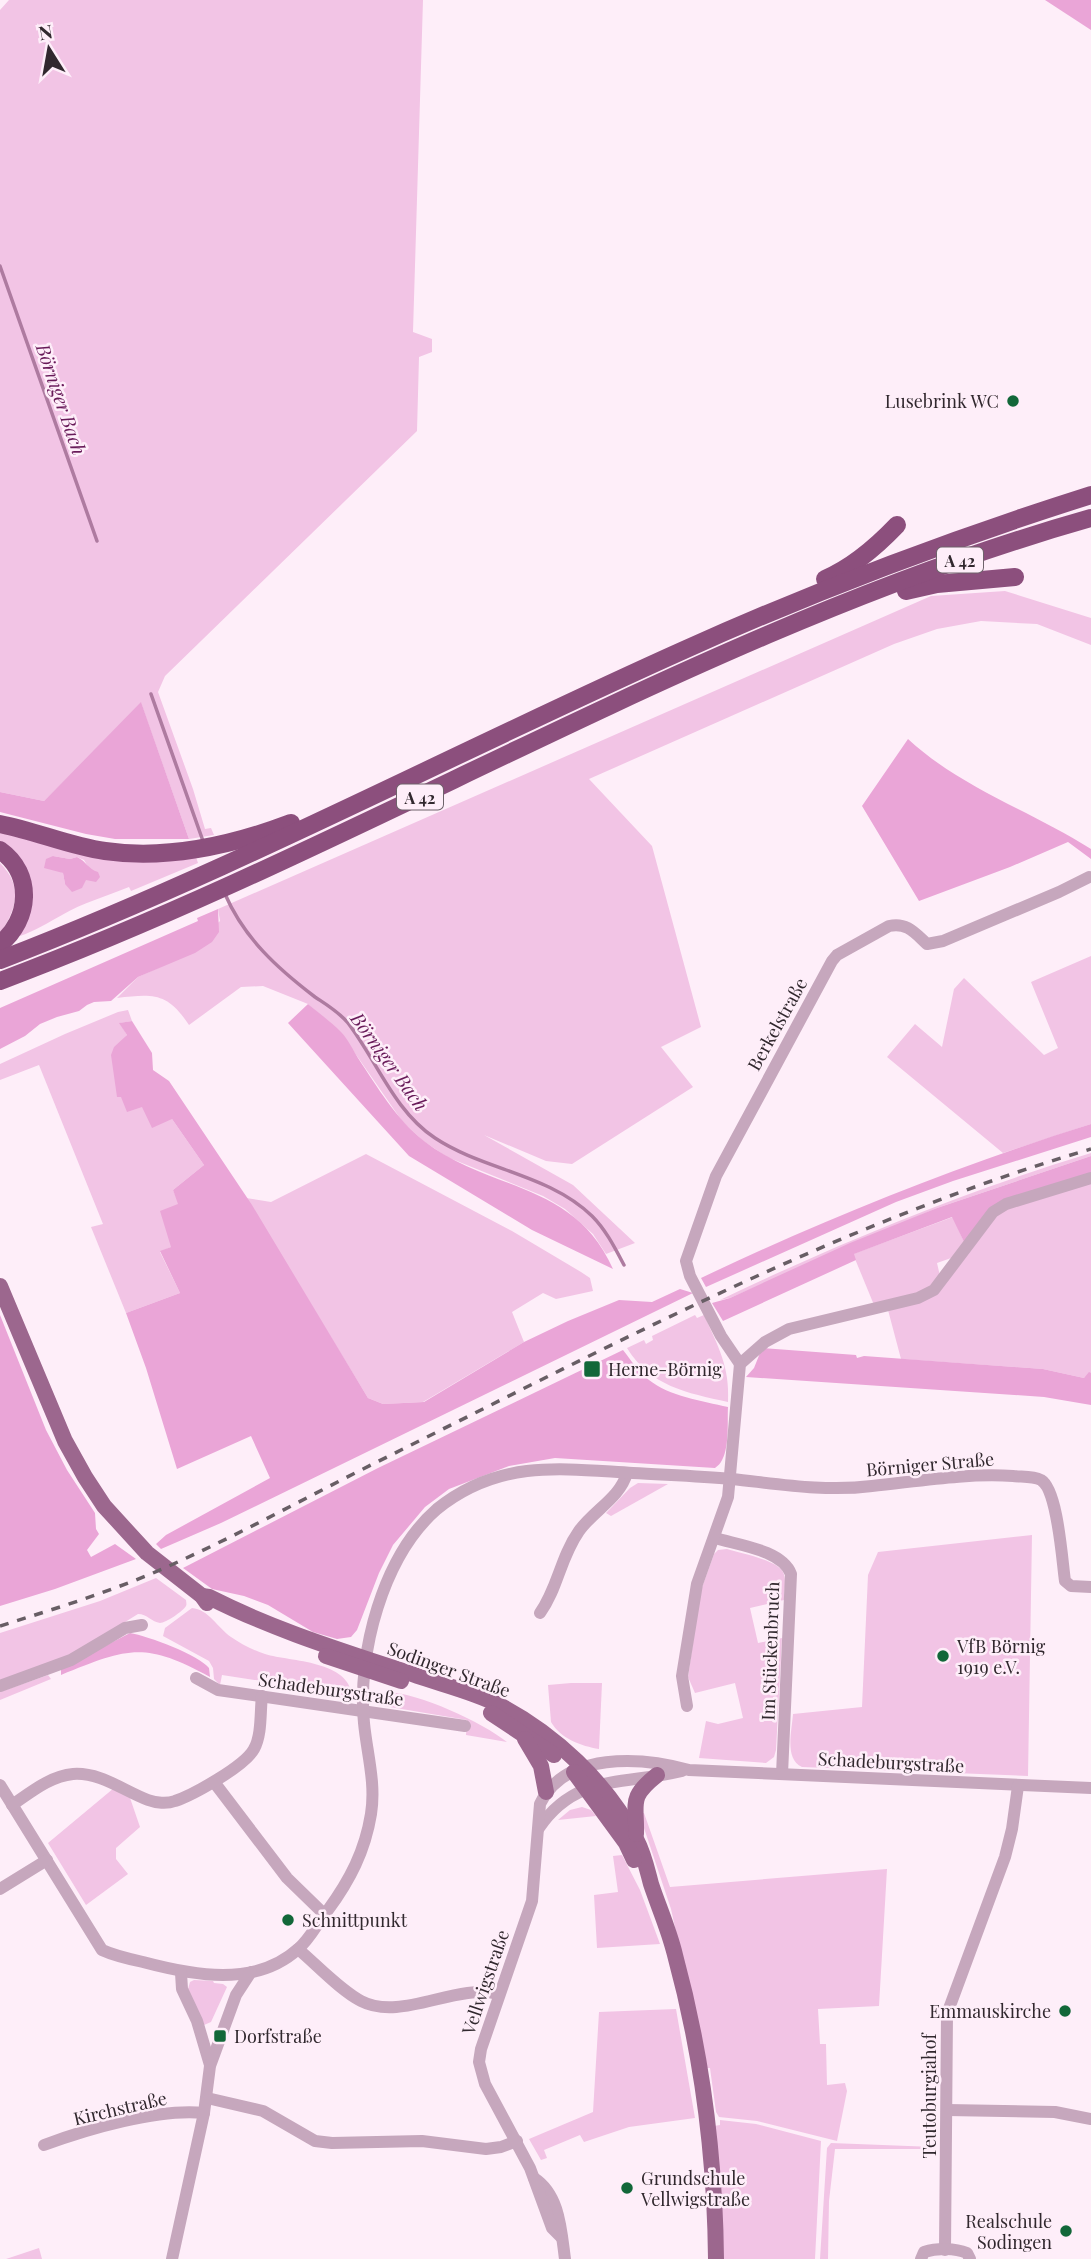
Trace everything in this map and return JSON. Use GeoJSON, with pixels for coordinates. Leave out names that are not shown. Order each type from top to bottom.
{"type":"FeatureCollection","features":[{"type":"Feature","properties":{"kind":"highway","name":"A 42"},"geometry":{"type":"LineString","coordinates":[[0,960],[225,866],[728,631],[839,584],[949,542],[1091,495]]}},
{"type":"Feature","properties":{"kind":"highway","name":"A 42"},"geometry":{"type":"LineString","coordinates":[[0,981],[233,884],[618,703],[832,609],[960,560],[1091,518]]}},
{"type":"Feature","properties":{"kind":"highway"},"geometry":{"type":"LineString","coordinates":[[728,631],[761,606],[838,573],[877,546],[897,525]]}},
{"type":"Feature","properties":{"kind":"highway"},"geometry":{"type":"LineString","coordinates":[[832,609],[872,604],[914,588],[1015,577]]}},
{"type":"Feature","properties":{"kind":"highway"},"geometry":{"type":"LineString","coordinates":[[0,824],[106,851],[135,853],[193,849],[261,834],[346,798],[377,795]]}},
{"type":"Feature","properties":{"kind":"highway"},"geometry":{"type":"LineString","coordinates":[[0,850],[16,866],[24,895],[24,911],[17,926],[0,944]]}},
{"type":"Feature","properties":{"kind":"main road","name":"Sodinger Straße"},"geometry":{"type":"LineString","coordinates":[[0,1286],[65,1441],[81,1471],[104,1506],[147,1553],[202,1596],[205,1603],[255,1629],[497,1704],[538,1730],[577,1769],[636,1838],[648,1866],[675,1955],[698,2056],[713,2175],[716,2259]]}},
{"type":"Feature","properties":{"kind":"main road","name":"Sodinger Straße"},"geometry":{"type":"LineString","coordinates":[[366,1665],[483,1709],[577,1769]]}},
{"type":"Feature","properties":{"kind":"main road"},"geometry":{"type":"LineString","coordinates":[[524,1734],[526,1744],[541,1766],[546,1792]]}},
{"type":"Feature","properties":{"kind":"main road"},"geometry":{"type":"LineString","coordinates":[[636,1838],[636,1800],[645,1786],[657,1775]]}},
{"type":"Feature","properties":{"kind":"main road","name":"Sodinger Straße"},"geometry":{"type":"LineString","coordinates":[[593,1787],[639,1870],[651,1883]]}},
{"type":"Feature","properties":{"kind":"street","name":"Berkelstraße"},"geometry":{"type":"LineString","coordinates":[[740,1364],[721,1336],[690,1276],[686,1261],[716,1176],[832,961],[890,926],[908,927],[927,944],[943,941],[1089,877]]}},
{"type":"Feature","properties":{"kind":"street"},"geometry":{"type":"LineString","coordinates":[[687,1706],[682,1676],[697,1584],[729,1497],[740,1364],[765,1342],[789,1329],[918,1298],[934,1290],[998,1208],[1091,1178]]}},
{"type":"Feature","properties":{"kind":"street"},"geometry":{"type":"LineString","coordinates":[[0,1785],[102,1950],[181,1973],[206,1976],[251,1972],[274,1964],[298,1949],[341,1893],[356,1867],[370,1820],[373,1786],[363,1711],[369,1635],[392,1571],[404,1547],[421,1525],[463,1491],[495,1476],[553,1468],[731,1479]]}},
{"type":"Feature","properties":{"kind":"street"},"geometry":{"type":"LineString","coordinates":[[540,1613],[551,1598],[568,1549],[581,1528],[618,1492],[627,1473]]}},
{"type":"Feature","properties":{"kind":"street","name":"Börniger Straße"},"geometry":{"type":"LineString","coordinates":[[731,1479],[781,1486],[842,1489],[967,1476],[1034,1478],[1047,1485],[1053,1501],[1065,1581],[1071,1586],[1091,1587]]}},
{"type":"Feature","properties":{"kind":"street","name":"Im Stückenbruch"},"geometry":{"type":"LineString","coordinates":[[715,1538],[779,1557],[791,1574],[782,1774]]}},
{"type":"Feature","properties":{"kind":"street"},"geometry":{"type":"LineString","coordinates":[[0,1686],[71,1660],[125,1628],[142,1625]]}},
{"type":"Feature","properties":{"kind":"street","name":"Schadeburgstraße"},"geometry":{"type":"LineString","coordinates":[[196,1678],[218,1690],[465,1726]]}},
{"type":"Feature","properties":{"kind":"street"},"geometry":{"type":"LineString","coordinates":[[12,1805],[48,1782],[70,1774],[95,1777],[149,1800],[167,1803],[176,1801],[214,1782],[245,1761],[256,1747],[262,1696]]}},
{"type":"Feature","properties":{"kind":"street","name":"Schadeburgstraße"},"geometry":{"type":"LineString","coordinates":[[577,1769],[620,1762],[676,1766],[689,1770]]}},
{"type":"Feature","properties":{"kind":"street"},"geometry":{"type":"LineString","coordinates":[[546,1792],[577,1769]]}},
{"type":"Feature","properties":{"kind":"street","name":"Schadeburgstraße"},"geometry":{"type":"LineString","coordinates":[[593,1787],[689,1770],[1091,1788]]}},
{"type":"Feature","properties":{"kind":"street"},"geometry":{"type":"LineString","coordinates":[[214,1782],[287,1878],[324,1914]]}},
{"type":"Feature","properties":{"kind":"street","name":"Teutoburgiahof"},"geometry":{"type":"LineString","coordinates":[[946,2250],[947,2014],[1005,1857],[1012,1829],[1017,1786]]}},
{"type":"Feature","properties":{"kind":"street"},"geometry":{"type":"LineString","coordinates":[[539,1828],[561,1802],[593,1787]]}},
{"type":"Feature","properties":{"kind":"street","name":"Vellwigstraße"},"geometry":{"type":"LineString","coordinates":[[546,1792],[538,1816],[532,1901],[499,1994],[479,2062],[485,2084],[534,2178],[549,2191],[561,2226],[565,2259]]}},
{"type":"Feature","properties":{"kind":"street"},"geometry":{"type":"LineString","coordinates":[[0,1889],[47,1860]]}},
{"type":"Feature","properties":{"kind":"street"},"geometry":{"type":"LineString","coordinates":[[298,1949],[354,1997],[373,2006],[401,2005],[475,1991],[499,1994]]}},
{"type":"Feature","properties":{"kind":"street"},"geometry":{"type":"LineString","coordinates":[[172,2259],[204,2113],[210,2066],[236,1995],[251,1972]]}},
{"type":"Feature","properties":{"kind":"street"},"geometry":{"type":"LineString","coordinates":[[181,1973],[182,1989],[197,2021],[210,2066]]}},
{"type":"Feature","properties":{"kind":"street"},"geometry":{"type":"LineString","coordinates":[[206,2098],[263,2112],[315,2141],[422,2141],[486,2149],[517,2141]]}},
{"type":"Feature","properties":{"kind":"street"},"geometry":{"type":"LineString","coordinates":[[947,2110],[1055,2112],[1091,2119]]}},
{"type":"Feature","properties":{"kind":"street","name":"Kirchstraße"},"geometry":{"type":"LineString","coordinates":[[44,2145],[149,2116],[204,2113]]}},
{"type":"Feature","properties":{"kind":"street"},"geometry":{"type":"LineString","coordinates":[[921,2259],[924,2252],[946,2250],[967,2253],[970,2259]]}},
{"type":"Feature","properties":{"kind":"shaded area"},"geometry":{"type":"Polygon","coordinates":[[[9,0],[423,0],[413,332],[432,339],[432,352],[419,357],[417,431],[165,676],[158,692],[205,829],[211,828],[214,835],[189,839],[141,703],[44,801],[0,792],[0,10],[9,0]]]}},
{"type":"Feature","properties":{"kind":"shaded area"},"geometry":{"type":"Polygon","coordinates":[[[1045,0],[1091,0],[1091,30],[1045,0]]]}},
{"type":"Feature","properties":{"kind":"shaded area"},"geometry":{"type":"Polygon","coordinates":[[[1005,591],[1091,618],[1091,645],[1037,624],[981,621],[937,629],[894,644],[589,779],[652,846],[701,1027],[661,1047],[693,1087],[572,1164],[546,1161],[484,1135],[573,1185],[635,1243],[606,1254],[593,1234],[565,1209],[543,1196],[447,1157],[422,1140],[402,1121],[341,1033],[308,1004],[263,986],[241,987],[189,1025],[174,1006],[158,998],[117,998],[138,977],[178,959],[220,921],[218,909],[931,596],[1005,591]]]}},
{"type":"Feature","properties":{"kind":"shaded area"},"geometry":{"type":"Polygon","coordinates":[[[141,702],[189,839],[115,839],[0,812],[0,792],[44,801],[141,702]]]}},
{"type":"Feature","properties":{"kind":"shaded area"},"geometry":{"type":"Polygon","coordinates":[[[908,739],[951,772],[1091,849],[1091,859],[1068,842],[919,901],[862,806],[908,739]]]}},
{"type":"Feature","properties":{"kind":"shaded area"},"geometry":{"type":"Polygon","coordinates":[[[0,829],[195,854],[198,863],[131,891],[129,887],[86,903],[20,936],[19,932],[28,912],[0,845],[0,829]],[[53,856],[55,869],[63,873],[65,884],[90,870],[84,860],[77,857],[70,859],[53,856]]]}},
{"type":"Feature","properties":{"kind":"shaded area"},"geometry":{"type":"Polygon","coordinates":[[[53,856],[70,859],[77,857],[98,872],[100,877],[96,882],[86,880],[82,888],[72,892],[65,884],[63,873],[44,868],[46,859],[53,856]]]}},
{"type":"Feature","properties":{"kind":"shaded area"},"geometry":{"type":"Polygon","coordinates":[[[0,863],[12,881],[15,898],[10,916],[0,934],[0,863]]]}},
{"type":"Feature","properties":{"kind":"shaded area"},"geometry":{"type":"Polygon","coordinates":[[[218,909],[219,932],[212,942],[195,953],[138,977],[111,1001],[94,1002],[79,1011],[40,1024],[25,1036],[0,1049],[0,1008],[198,921],[197,918],[218,909]]]}},
{"type":"Feature","properties":{"kind":"shaded area"},"geometry":{"type":"Polygon","coordinates":[[[1091,956],[1091,1124],[1003,1153],[887,1057],[915,1024],[942,1047],[954,989],[964,978],[1044,1055],[1058,1048],[1031,982],[1091,956]]]}},
{"type":"Feature","properties":{"kind":"shaded area"},"geometry":{"type":"Polygon","coordinates":[[[308,1004],[344,1035],[388,1102],[424,1141],[449,1158],[553,1203],[576,1219],[596,1240],[613,1269],[532,1230],[409,1156],[288,1023],[308,1004]]]}},
{"type":"Feature","properties":{"kind":"shaded area"},"geometry":{"type":"Polygon","coordinates":[[[128,1010],[132,1021],[120,1023],[127,1035],[122,1041],[117,1097],[121,1096],[172,1119],[204,1165],[173,1190],[179,1203],[171,1247],[160,1252],[180,1293],[126,1313],[91,1227],[103,1224],[39,1065],[0,1080],[0,1064],[65,1034],[128,1010]]]}},
{"type":"Feature","properties":{"kind":"shaded area"},"geometry":{"type":"Polygon","coordinates":[[[132,1021],[152,1053],[153,1070],[169,1081],[252,1205],[368,1398],[383,1404],[424,1402],[524,1342],[619,1300],[652,1302],[680,1289],[693,1293],[221,1523],[161,1549],[156,1544],[166,1535],[270,1478],[251,1436],[177,1469],[126,1313],[180,1293],[160,1251],[171,1247],[160,1211],[178,1204],[173,1190],[204,1165],[172,1119],[152,1128],[142,1107],[127,1112],[121,1097],[117,1097],[111,1055],[114,1047],[127,1035],[119,1023],[132,1021]]]}},
{"type":"Feature","properties":{"kind":"shaded area"},"geometry":{"type":"Polygon","coordinates":[[[1091,1124],[1091,1137],[896,1202],[706,1287],[701,1278],[893,1194],[991,1157],[1091,1124]]]}},
{"type":"Feature","properties":{"kind":"shaded area"},"geometry":{"type":"Polygon","coordinates":[[[1091,1153],[1091,1156],[937,1208],[720,1300],[903,1219],[996,1184],[1091,1153]]]}},
{"type":"Feature","properties":{"kind":"shaded area"},"geometry":{"type":"Polygon","coordinates":[[[366,1154],[512,1231],[581,1272],[590,1278],[593,1291],[556,1299],[543,1293],[512,1312],[524,1342],[423,1402],[383,1404],[368,1398],[246,1198],[271,1202],[366,1154]]]}},
{"type":"Feature","properties":{"kind":"shaded area"},"geometry":{"type":"Polygon","coordinates":[[[1091,1156],[1091,1174],[1004,1201],[965,1244],[952,1217],[854,1254],[856,1260],[723,1321],[712,1303],[730,1298],[850,1243],[937,1208],[1091,1156]]]}},
{"type":"Feature","properties":{"kind":"shaded area"},"geometry":{"type":"Polygon","coordinates":[[[1091,1181],[1091,1373],[1084,1378],[1043,1369],[901,1359],[888,1310],[919,1302],[994,1216],[1008,1207],[1091,1181]]]}},
{"type":"Feature","properties":{"kind":"shaded area"},"geometry":{"type":"Polygon","coordinates":[[[953,1217],[965,1244],[954,1257],[937,1263],[940,1276],[926,1290],[874,1305],[853,1254],[953,1217]]]}},
{"type":"Feature","properties":{"kind":"shaded area"},"geometry":{"type":"Polygon","coordinates":[[[0,1315],[46,1430],[67,1470],[95,1513],[99,1534],[87,1550],[91,1557],[115,1544],[136,1559],[0,1606],[0,1315]]]}},
{"type":"Feature","properties":{"kind":"shaded area"},"geometry":{"type":"Polygon","coordinates":[[[695,1315],[697,1318],[704,1315],[718,1347],[727,1378],[728,1402],[671,1386],[647,1371],[627,1348],[644,1340],[646,1344],[653,1340],[652,1336],[695,1315]]]}},
{"type":"Feature","properties":{"kind":"shaded area"},"geometry":{"type":"Polygon","coordinates":[[[762,1348],[856,1355],[857,1358],[864,1356],[1043,1369],[1084,1378],[1089,1372],[1091,1405],[1044,1397],[746,1377],[754,1368],[762,1348]]]}},
{"type":"Feature","properties":{"kind":"shaded area"},"geometry":{"type":"Polygon","coordinates":[[[623,1350],[641,1373],[657,1386],[686,1397],[728,1407],[726,1449],[724,1457],[715,1468],[555,1458],[509,1466],[449,1489],[425,1507],[393,1545],[357,1630],[351,1637],[337,1639],[313,1632],[268,1605],[212,1589],[183,1568],[378,1468],[623,1350]]]}},
{"type":"Feature","properties":{"kind":"shaded area"},"geometry":{"type":"Polygon","coordinates":[[[638,1483],[668,1484],[611,1516],[606,1513],[630,1488],[638,1483]]]}},
{"type":"Feature","properties":{"kind":"shaded area"},"geometry":{"type":"Polygon","coordinates":[[[1032,1535],[1028,1776],[802,1767],[796,1763],[790,1744],[793,1714],[862,1707],[868,1575],[878,1552],[1032,1535]]]}},
{"type":"Feature","properties":{"kind":"shaded area"},"geometry":{"type":"Polygon","coordinates":[[[727,1549],[774,1564],[783,1572],[785,1578],[784,1600],[750,1608],[758,1643],[782,1638],[776,1750],[774,1757],[766,1763],[699,1758],[706,1721],[718,1724],[743,1718],[735,1683],[695,1693],[688,1677],[700,1593],[714,1554],[718,1550],[727,1549]]]}},
{"type":"Feature","properties":{"kind":"shaded area"},"geometry":{"type":"Polygon","coordinates":[[[156,1578],[186,1600],[182,1611],[160,1623],[138,1614],[72,1655],[0,1682],[0,1633],[100,1601],[156,1578]]]}},
{"type":"Feature","properties":{"kind":"shaded area"},"geometry":{"type":"Polygon","coordinates":[[[192,1608],[208,1615],[231,1637],[252,1649],[330,1669],[349,1685],[352,1697],[340,1698],[341,1693],[222,1675],[220,1685],[214,1679],[209,1661],[163,1636],[165,1628],[192,1608]]]}},
{"type":"Feature","properties":{"kind":"shaded area"},"geometry":{"type":"Polygon","coordinates":[[[130,1633],[195,1657],[209,1668],[210,1677],[168,1658],[136,1652],[103,1659],[61,1675],[61,1669],[130,1633]]]}},
{"type":"Feature","properties":{"kind":"shaded area"},"geometry":{"type":"Polygon","coordinates":[[[48,1675],[51,1679],[0,1700],[0,1692],[48,1675]]]}},
{"type":"Feature","properties":{"kind":"shaded area"},"geometry":{"type":"Polygon","coordinates":[[[602,1683],[599,1749],[572,1741],[560,1733],[551,1722],[548,1685],[602,1683]]]}},
{"type":"Feature","properties":{"kind":"shaded area"},"geometry":{"type":"Polygon","coordinates":[[[387,1692],[416,1697],[450,1710],[507,1742],[466,1735],[467,1720],[378,1705],[379,1697],[387,1692]]]}},
{"type":"Feature","properties":{"kind":"shaded area"},"geometry":{"type":"Polygon","coordinates":[[[114,1788],[129,1795],[140,1827],[116,1848],[116,1859],[128,1874],[86,1905],[48,1843],[114,1788]]]}},
{"type":"Feature","properties":{"kind":"shaded area"},"geometry":{"type":"Polygon","coordinates":[[[582,1807],[591,1810],[596,1816],[558,1820],[570,1810],[582,1807]]]}},
{"type":"Feature","properties":{"kind":"shaded area"},"geometry":{"type":"Polygon","coordinates":[[[639,1813],[644,1813],[670,1887],[887,1869],[879,2006],[818,2009],[820,2044],[826,2044],[827,2085],[845,2083],[847,2091],[837,2141],[757,2121],[719,2117],[710,2068],[706,2068],[671,1909],[639,1813]]]}},
{"type":"Feature","properties":{"kind":"shaded area"},"geometry":{"type":"Polygon","coordinates":[[[622,1855],[640,1890],[660,1944],[597,1948],[594,1895],[618,1892],[613,1856],[622,1855]]]}},
{"type":"Feature","properties":{"kind":"shaded area"},"geometry":{"type":"Polygon","coordinates":[[[213,1981],[227,1987],[211,2022],[204,2025],[188,1989],[190,1982],[213,1981]]]}},
{"type":"Feature","properties":{"kind":"shaded area"},"geometry":{"type":"Polygon","coordinates":[[[676,2009],[695,2118],[629,2127],[584,2142],[580,2135],[544,2150],[547,2158],[541,2160],[529,2139],[593,2112],[599,2012],[676,2009]]]}},
{"type":"Feature","properties":{"kind":"shaded area"},"geometry":{"type":"Polygon","coordinates":[[[720,2120],[756,2124],[821,2141],[815,2259],[722,2259],[714,2126],[720,2125],[720,2120]]]}},
{"type":"Feature","properties":{"kind":"shaded area"},"geometry":{"type":"Polygon","coordinates":[[[831,2143],[934,2147],[835,2149],[829,2201],[828,2259],[820,2259],[827,2148],[831,2143]]]}},
{"type":"Feature","properties":{"kind":"shaded area"},"geometry":{"type":"Polygon","coordinates":[[[39,2248],[42,2259],[6,2259],[39,2248]]]}},
{"type":"Feature","properties":{"kind":"waterway","name":"Börniger Bach"},"geometry":{"type":"LineString","coordinates":[[0,266],[97,541]]}},
{"type":"Feature","properties":{"kind":"waterway","name":"Börniger Bach"},"geometry":{"type":"LineString","coordinates":[[151,694],[203,841]]}},
{"type":"Feature","properties":{"kind":"waterway","name":"Börniger Bach"},"geometry":{"type":"LineString","coordinates":[[225,894],[242,925],[263,951],[288,975],[348,1023],[397,1100],[421,1127],[454,1149],[536,1181],[575,1202],[602,1227],[624,1265]]}},
{"type":"Feature","properties":{"kind":"railway"},"geometry":{"type":"LineString","coordinates":[[0,1626],[115,1588],[183,1560],[647,1328],[821,1248],[910,1211],[1091,1149]]}},
{"type":"Feature","properties":{"kind":"place","name":"Lusebrink WC"},"geometry":{"type":"Point","coordinates":[1013,401]}},
{"type":"Feature","properties":{"kind":"place","name":"Herne-Börnig"},"geometry":{"type":"Point","coordinates":[592,1369]}},
{"type":"Feature","properties":{"kind":"place","name":"VfB Börnig 1919 e.V."},"geometry":{"type":"Point","coordinates":[943,1656]}},
{"type":"Feature","properties":{"kind":"place","name":"Schnittpunkt"},"geometry":{"type":"Point","coordinates":[288,1920]}},
{"type":"Feature","properties":{"kind":"place","name":"Emmauskirche"},"geometry":{"type":"Point","coordinates":[1065,2011]}},
{"type":"Feature","properties":{"kind":"place","name":"Dorfstraße"},"geometry":{"type":"Point","coordinates":[220,2036]}},
{"type":"Feature","properties":{"kind":"place","name":"Grundschule Vellwigstraße"},"geometry":{"type":"Point","coordinates":[627,2188]}},
{"type":"Feature","properties":{"kind":"place","name":"Realschule Sodingen"},"geometry":{"type":"Point","coordinates":[1066,2231]}}]}
